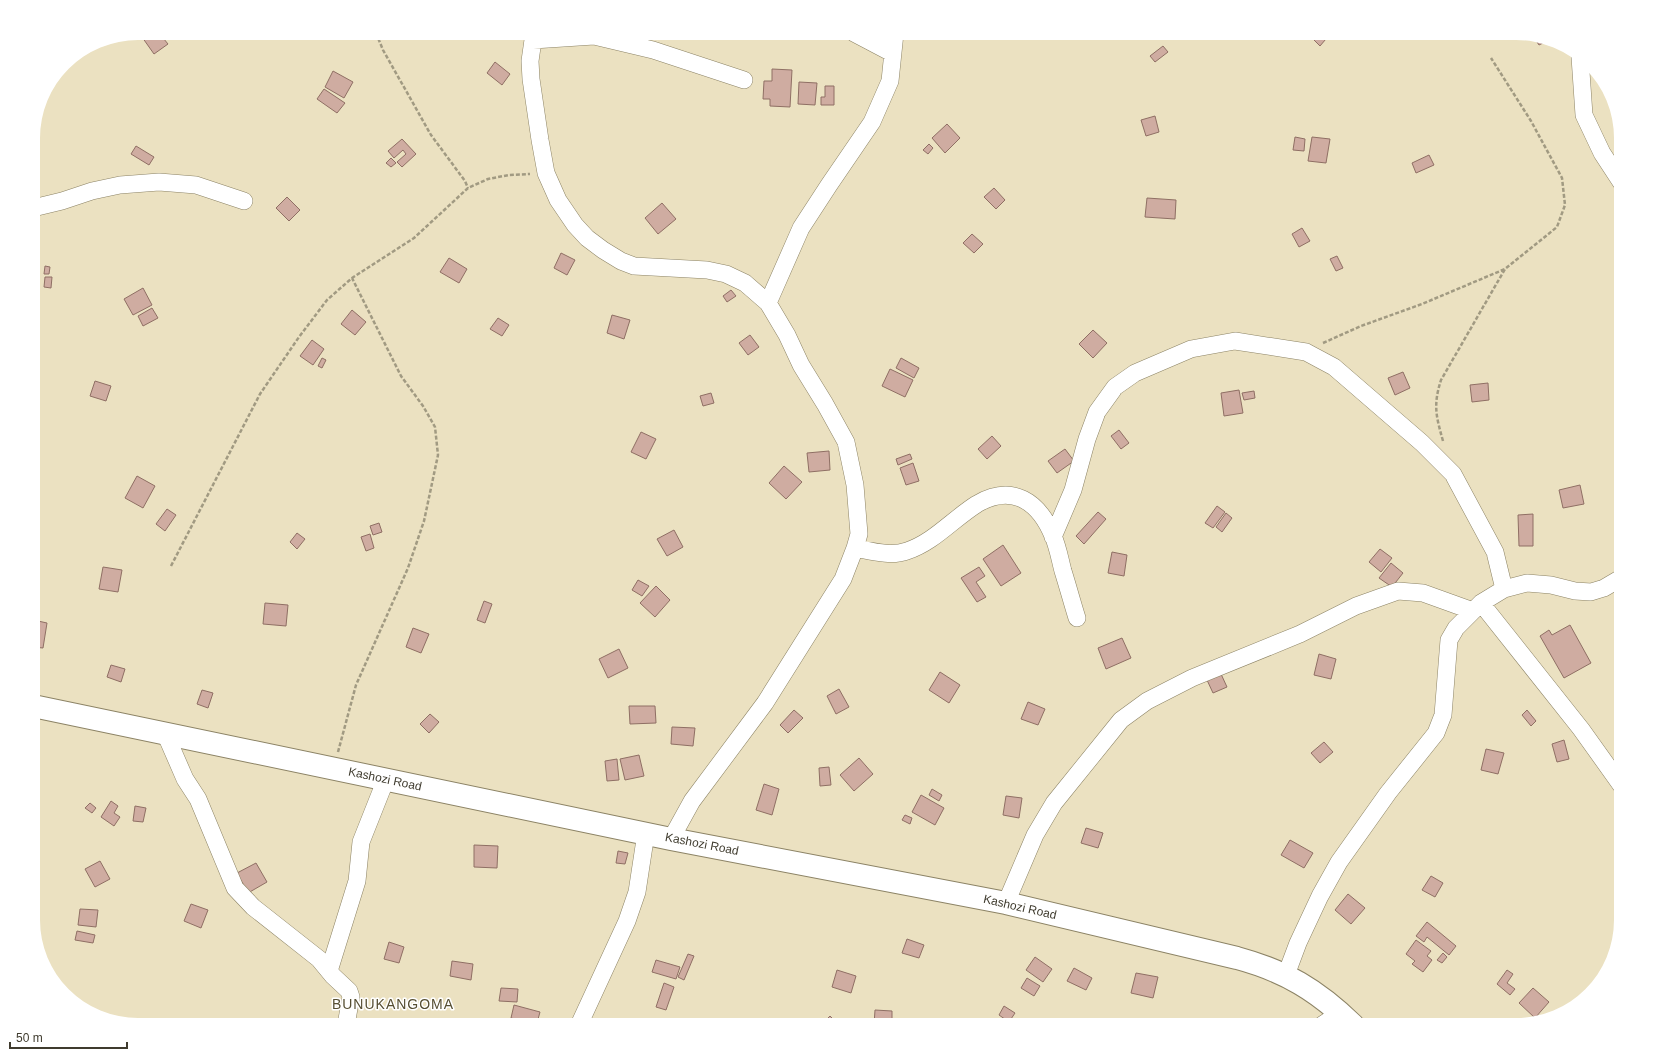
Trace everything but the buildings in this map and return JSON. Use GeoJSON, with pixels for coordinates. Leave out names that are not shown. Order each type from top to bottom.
{"type":"FeatureCollection","features":[{"type":"Feature","properties":{"kind":"main road","name":"Kashozi Road"},"geometry":{"type":"LineString","coordinates":[[40,707],[671,839],[1006,903],[1262,965],[1286,975],[1304,985],[1345,1018]]}},
{"type":"Feature","properties":{"kind":"street"},"geometry":{"type":"LineString","coordinates":[[533,40],[530,61],[531,79],[546,172],[558,200],[575,225],[587,238],[621,262],[634,266],[707,270],[726,274],[746,283],[768,302],[787,335],[801,365],[846,442],[855,485],[859,534],[843,579],[765,703],[692,801],[671,839]]}},
{"type":"Feature","properties":{"kind":"street"},"geometry":{"type":"LineString","coordinates":[[611,40],[653,50],[744,80]]}},
{"type":"Feature","properties":{"kind":"street"},"geometry":{"type":"LineString","coordinates":[[867,40],[892,53]]}},
{"type":"Feature","properties":{"kind":"street"},"geometry":{"type":"LineString","coordinates":[[768,302],[801,228],[872,122],[890,81],[893,40]]}},
{"type":"Feature","properties":{"kind":"street"},"geometry":{"type":"LineString","coordinates":[[1580,64],[1584,115],[1602,153],[1614,171]]}},
{"type":"Feature","properties":{"kind":"street"},"geometry":{"type":"LineString","coordinates":[[40,206],[106,188],[159,182],[196,185],[244,200]]}},
{"type":"Feature","properties":{"kind":"street"},"geometry":{"type":"LineString","coordinates":[[1053,537],[1073,490],[1087,439],[1097,412],[1115,387],[1135,373],[1191,349],[1235,341],[1306,352],[1334,367],[1422,443],[1453,474],[1495,552],[1504,589]]}},
{"type":"Feature","properties":{"kind":"street"},"geometry":{"type":"LineString","coordinates":[[855,548],[891,553],[906,552],[948,527],[977,504],[994,497],[1007,495],[1018,496],[1030,504],[1042,516],[1053,537],[1077,618]]}},
{"type":"Feature","properties":{"kind":"street"},"geometry":{"type":"LineString","coordinates":[[1286,975],[1298,943],[1314,909],[1340,862],[1388,793],[1436,733],[1443,715],[1450,640],[1456,628],[1477,607],[1504,589],[1527,583],[1551,585],[1575,591],[1591,592],[1604,588],[1614,582]]}},
{"type":"Feature","properties":{"kind":"street"},"geometry":{"type":"LineString","coordinates":[[1006,903],[1035,836],[1054,803],[1121,720],[1147,701],[1192,678],[1300,634],[1356,606],[1398,591],[1423,593],[1477,607],[1581,729],[1614,775]]}},
{"type":"Feature","properties":{"kind":"street"},"geometry":{"type":"LineString","coordinates":[[165,733],[185,779],[198,799],[235,888],[254,907],[319,959],[349,991],[351,997],[347,1018]]}},
{"type":"Feature","properties":{"kind":"street"},"geometry":{"type":"LineString","coordinates":[[329,971],[357,881],[361,842],[386,779]]}},
{"type":"Feature","properties":{"kind":"street"},"geometry":{"type":"LineString","coordinates":[[582,1018],[627,921],[637,892],[646,833]]}},
{"type":"Feature","properties":{"kind":"path"},"geometry":{"type":"LineString","coordinates":[[379,40],[431,135],[465,181],[468,188]]}},
{"type":"Feature","properties":{"kind":"path"},"geometry":{"type":"LineString","coordinates":[[1306,352],[1361,326],[1422,304],[1505,270],[1557,227],[1565,206],[1562,178],[1531,121],[1491,58]]}},
{"type":"Feature","properties":{"kind":"path"},"geometry":{"type":"LineString","coordinates":[[171,566],[260,394],[299,337],[327,300],[352,278],[414,238],[468,188],[488,179],[509,175],[546,172]]}},
{"type":"Feature","properties":{"kind":"path"},"geometry":{"type":"LineString","coordinates":[[1444,445],[1436,414],[1436,396],[1441,380],[1505,270]]}},
{"type":"Feature","properties":{"kind":"path"},"geometry":{"type":"LineString","coordinates":[[333,768],[356,685],[408,568],[424,521],[438,455],[435,427],[423,406],[401,376],[352,278]]}},
{"type":"Feature","properties":{"kind":"district","name":"BUNUKANGOMA"},"geometry":{"type":"Point","coordinates":[393,1004]}}]}
